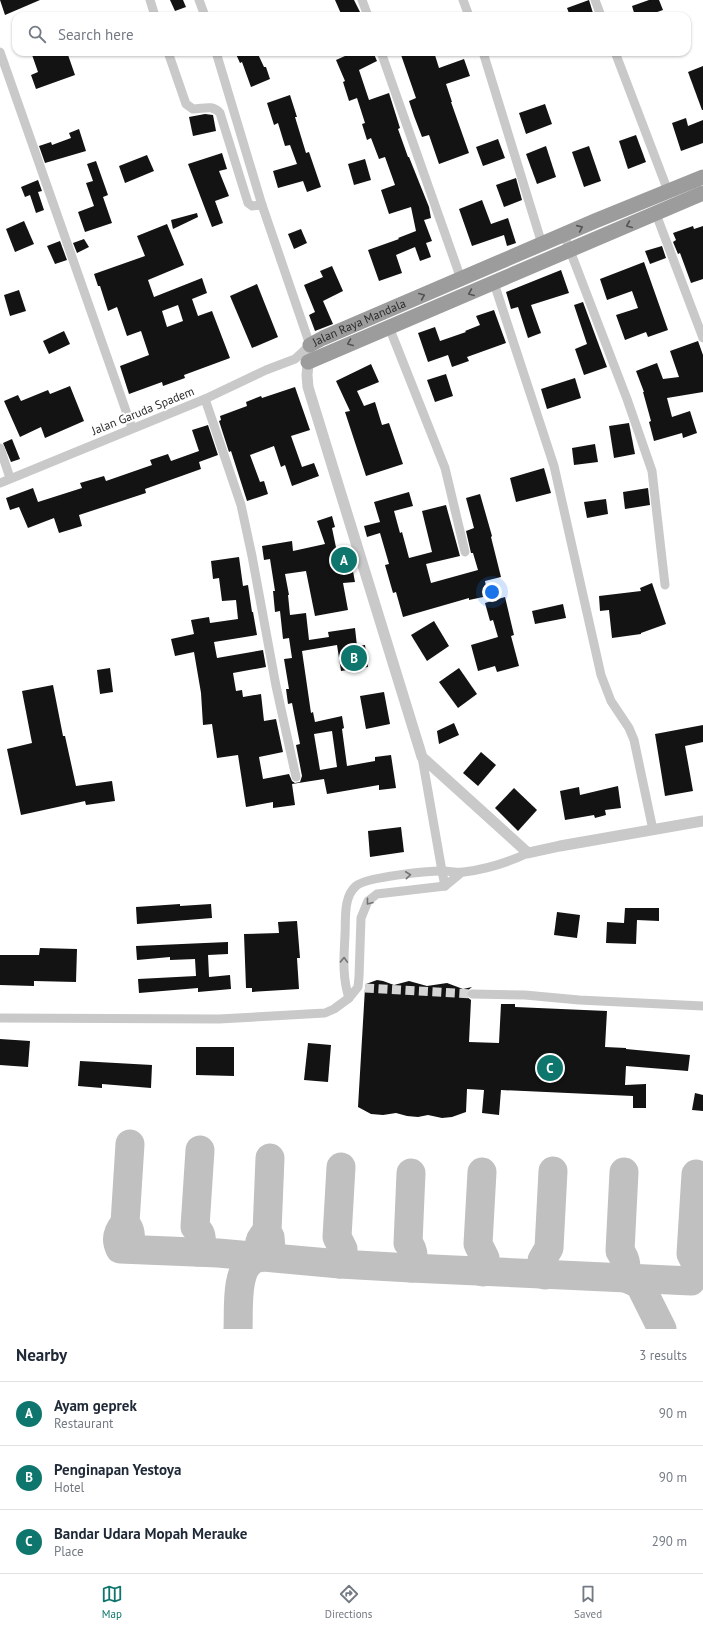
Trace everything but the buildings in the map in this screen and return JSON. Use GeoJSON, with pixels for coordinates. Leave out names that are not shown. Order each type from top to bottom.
{"type":"FeatureCollection","features":[{"type":"Feature","properties":{"kind":"highway","name":"Jalan Raya Mandala"},"geometry":{"type":"LineString","coordinates":[[310,346],[324,338],[542,244],[703,177]]}},
{"type":"Feature","properties":{"kind":"highway","name":"Jalan Raya Mandala"},"geometry":{"type":"LineString","coordinates":[[302,360],[389,327],[703,193]]}},
{"type":"Feature","properties":{"kind":"street"},"geometry":{"type":"LineString","coordinates":[[150,0],[154,12]]}},
{"type":"Feature","properties":{"kind":"street"},"geometry":{"type":"LineString","coordinates":[[200,0],[204,12]]}},
{"type":"Feature","properties":{"kind":"street"},"geometry":{"type":"LineString","coordinates":[[362,0],[366,12]]}},
{"type":"Feature","properties":{"kind":"street"},"geometry":{"type":"LineString","coordinates":[[463,0],[468,12]]}},
{"type":"Feature","properties":{"kind":"street"},"geometry":{"type":"LineString","coordinates":[[595,0],[600,12]]}},
{"type":"Feature","properties":{"kind":"street"},"geometry":{"type":"LineString","coordinates":[[0,52],[132,428]]}},
{"type":"Feature","properties":{"kind":"street"},"geometry":{"type":"LineString","coordinates":[[169,56],[186,104],[193,109],[212,107],[220,113],[248,203],[252,206],[262,205]]}},
{"type":"Feature","properties":{"kind":"street"},"geometry":{"type":"LineString","coordinates":[[217,56],[262,205],[310,346],[302,360],[307,375],[308,387],[422,757],[445,886]]}},
{"type":"Feature","properties":{"kind":"street"},"geometry":{"type":"LineString","coordinates":[[382,56],[461,279]]}},
{"type":"Feature","properties":{"kind":"street"},"geometry":{"type":"LineString","coordinates":[[484,56],[542,244]]}},
{"type":"Feature","properties":{"kind":"street"},"geometry":{"type":"LineString","coordinates":[[617,56],[668,191]]}},
{"type":"Feature","properties":{"kind":"street"},"geometry":{"type":"LineString","coordinates":[[656,214],[703,338]]}},
{"type":"Feature","properties":{"kind":"street"},"geometry":{"type":"LineString","coordinates":[[564,235],[627,399],[652,471],[665,585]]}},
{"type":"Feature","properties":{"kind":"street"},"geometry":{"type":"LineString","coordinates":[[494,283],[554,466],[601,675],[611,701],[629,728],[634,740],[652,830]]}},
{"type":"Feature","properties":{"kind":"street"},"geometry":{"type":"LineString","coordinates":[[389,327],[446,468],[465,552]]}},
{"type":"Feature","properties":{"kind":"street","name":"Jalan Garuda Spadem"},"geometry":{"type":"LineString","coordinates":[[0,483],[205,399],[266,370],[302,360]]}},
{"type":"Feature","properties":{"kind":"street"},"geometry":{"type":"LineString","coordinates":[[205,399],[241,505],[276,686],[296,777]]}},
{"type":"Feature","properties":{"kind":"street"},"geometry":{"type":"LineString","coordinates":[[0,448],[10,478]]}},
{"type":"Feature","properties":{"kind":"street"},"geometry":{"type":"LineString","coordinates":[[422,757],[528,853]]}},
{"type":"Feature","properties":{"kind":"street"},"geometry":{"type":"LineString","coordinates":[[349,998],[345,986],[344,972],[346,907],[350,893],[363,881],[376,878],[442,871],[462,872],[506,863],[528,853],[560,846],[703,821]]}},
{"type":"Feature","properties":{"kind":"street"},"geometry":{"type":"LineString","coordinates":[[361,988],[360,972],[362,918],[368,901],[377,894],[445,886],[462,872]]}},
{"type":"Feature","properties":{"kind":"street"},"geometry":{"type":"LineString","coordinates":[[345,986],[361,988]]}},
{"type":"Feature","properties":{"kind":"street"},"geometry":{"type":"LineString","coordinates":[[0,1018],[219,1019],[325,1013],[334,1009],[361,988]]}},
{"type":"Feature","properties":{"kind":"street"},"geometry":{"type":"LineString","coordinates":[[472,994],[525,995],[580,1000],[703,1006]]}},
{"type":"Feature","properties":{"kind":"taxiway"},"geometry":{"type":"LineString","coordinates":[[130,1144],[125,1223],[130,1231],[130,1241]]}},
{"type":"Feature","properties":{"kind":"taxiway"},"geometry":{"type":"LineString","coordinates":[[198,1252],[201,1236],[195,1227],[200,1150]]}},
{"type":"Feature","properties":{"kind":"taxiway"},"geometry":{"type":"LineString","coordinates":[[270,1158],[267,1232],[270,1237],[271,1249]]}},
{"type":"Feature","properties":{"kind":"taxiway"},"geometry":{"type":"LineString","coordinates":[[340,1264],[343,1249],[337,1237],[341,1167]]}},
{"type":"Feature","properties":{"kind":"taxiway"},"geometry":{"type":"LineString","coordinates":[[545,1275],[542,1268],[542,1260],[549,1248],[553,1171]]}},
{"type":"Feature","properties":{"kind":"taxiway"},"geometry":{"type":"LineString","coordinates":[[482,1172],[478,1244],[485,1258],[483,1272]]}},
{"type":"Feature","properties":{"kind":"taxiway"},"geometry":{"type":"LineString","coordinates":[[624,1172],[620,1251],[626,1264],[623,1277],[637,1283],[641,1287],[662,1329]]}},
{"type":"Feature","properties":{"kind":"taxiway"},"geometry":{"type":"LineString","coordinates":[[411,1173],[408,1243],[412,1249],[413,1255],[411,1268]]}},
{"type":"Feature","properties":{"kind":"taxiway"},"geometry":{"type":"LineString","coordinates":[[125,1223],[118,1235],[118,1245],[120,1249],[218,1253],[340,1264],[411,1268],[691,1281],[696,1267],[691,1254],[696,1174]]}},
{"type":"Feature","properties":{"kind":"taxiway"},"geometry":{"type":"LineString","coordinates":[[238,1329],[238,1302],[243,1272],[247,1265],[253,1260],[262,1257],[260,1240],[267,1232]]}},
{"type":"Feature","properties":{"kind":"tunnel"},"geometry":{"type":"LineString","coordinates":[[365,988],[472,994]]}},
{"type":"Feature","properties":{"kind":"place","name":"Ayam geprek"},"geometry":{"type":"Point","coordinates":[344,560]}},
{"type":"Feature","properties":{"kind":"place","name":"Penginapan Yestoya"},"geometry":{"type":"Point","coordinates":[354,658]}},
{"type":"Feature","properties":{"kind":"place","name":"Bandar Udara Mopah Merauke"},"geometry":{"type":"Point","coordinates":[550,1068]}}]}
